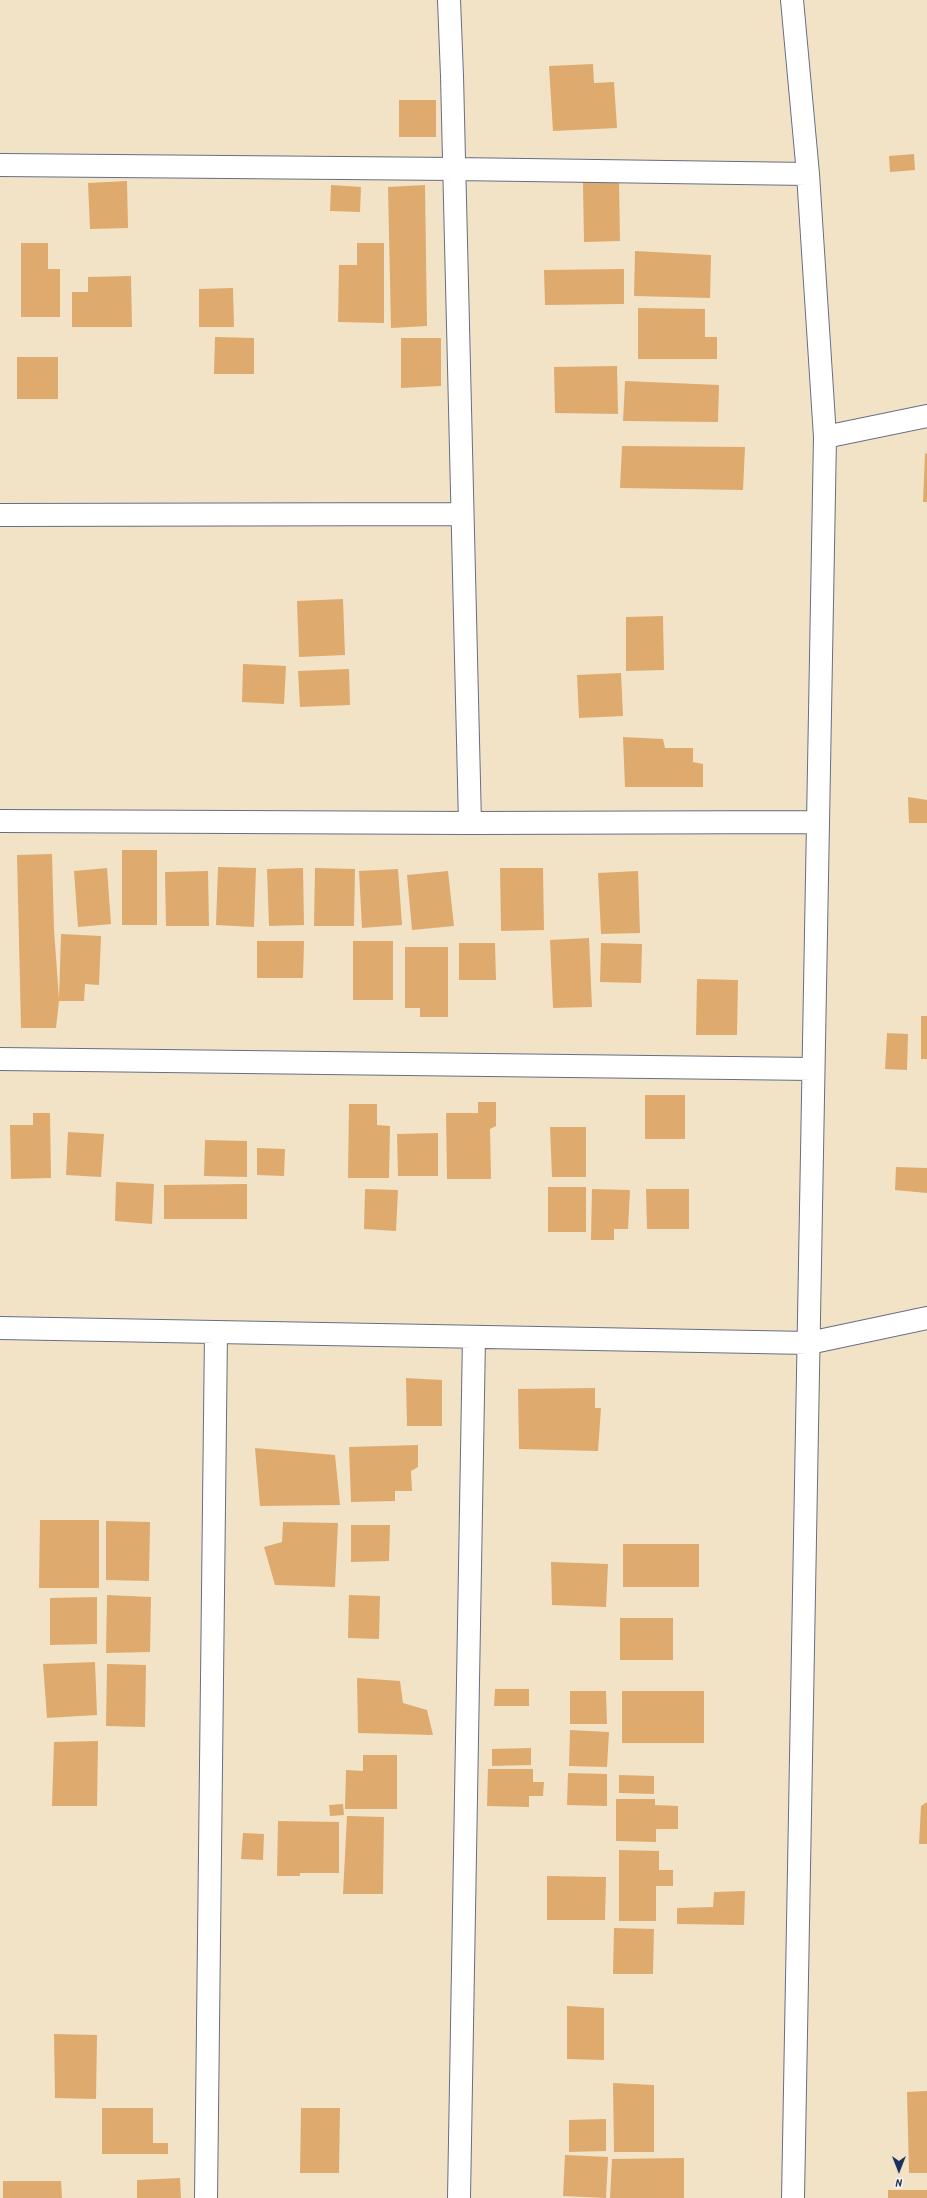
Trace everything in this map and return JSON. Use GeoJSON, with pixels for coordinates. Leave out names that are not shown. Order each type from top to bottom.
{"type":"FeatureCollection","features":[{"type":"Feature","properties":{"kind":"street"},"geometry":{"type":"LineString","coordinates":[[449,0],[455,168],[470,824]]}},
{"type":"Feature","properties":{"kind":"street"},"geometry":{"type":"LineString","coordinates":[[792,0],[808,174],[824,437],[793,2198]]}},
{"type":"Feature","properties":{"kind":"street"},"geometry":{"type":"LineString","coordinates":[[0,165],[455,168],[808,174]]}},
{"type":"Feature","properties":{"kind":"street"},"geometry":{"type":"LineString","coordinates":[[824,437],[927,416]]}},
{"type":"Feature","properties":{"kind":"street"},"geometry":{"type":"LineString","coordinates":[[0,515],[462,514]]}},
{"type":"Feature","properties":{"kind":"street"},"geometry":{"type":"LineString","coordinates":[[0,821],[470,824],[818,822]]}},
{"type":"Feature","properties":{"kind":"street"},"geometry":{"type":"LineString","coordinates":[[0,1059],[813,1069]]}},
{"type":"Feature","properties":{"kind":"street"},"geometry":{"type":"LineString","coordinates":[[0,1328],[809,1343],[927,1318]]}},
{"type":"Feature","properties":{"kind":"street"},"geometry":{"type":"LineString","coordinates":[[206,2198],[216,1332]]}},
{"type":"Feature","properties":{"kind":"street"},"geometry":{"type":"LineString","coordinates":[[460,2198],[474,1337]]}},
{"type":"Feature","properties":{"kind":"building"},"geometry":{"type":"Polygon","coordinates":[[[593,64],[594,83],[614,82],[617,128],[553,131],[549,66],[593,64]]]}},
{"type":"Feature","properties":{"kind":"building"},"geometry":{"type":"Polygon","coordinates":[[[399,100],[436,100],[436,137],[399,137],[399,100]]]}},
{"type":"Feature","properties":{"kind":"building"},"geometry":{"type":"Polygon","coordinates":[[[914,154],[915,170],[890,172],[889,156],[914,154]]]}},
{"type":"Feature","properties":{"kind":"building"},"geometry":{"type":"Polygon","coordinates":[[[127,181],[128,228],[90,229],[88,183],[127,181]]]}},
{"type":"Feature","properties":{"kind":"building"},"geometry":{"type":"Polygon","coordinates":[[[619,181],[620,241],[584,242],[583,182],[619,181]]]}},
{"type":"Feature","properties":{"kind":"building"},"geometry":{"type":"Polygon","coordinates":[[[331,185],[361,187],[360,212],[330,211],[331,185]]]}},
{"type":"Feature","properties":{"kind":"building"},"geometry":{"type":"Polygon","coordinates":[[[425,185],[427,326],[391,328],[388,187],[425,185]]]}},
{"type":"Feature","properties":{"kind":"building"},"geometry":{"type":"Polygon","coordinates":[[[21,243],[48,243],[48,269],[60,269],[60,317],[21,317],[21,243]]]}},
{"type":"Feature","properties":{"kind":"building"},"geometry":{"type":"Polygon","coordinates":[[[357,243],[384,243],[384,323],[338,322],[339,265],[357,265],[357,243]]]}},
{"type":"Feature","properties":{"kind":"building"},"geometry":{"type":"Polygon","coordinates":[[[635,251],[711,255],[710,298],[634,296],[635,251]]]}},
{"type":"Feature","properties":{"kind":"building"},"geometry":{"type":"Polygon","coordinates":[[[624,269],[624,304],[545,305],[544,270],[624,269]]]}},
{"type":"Feature","properties":{"kind":"building"},"geometry":{"type":"Polygon","coordinates":[[[131,276],[132,327],[72,327],[72,292],[88,292],[88,277],[131,276]]]}},
{"type":"Feature","properties":{"kind":"building"},"geometry":{"type":"Polygon","coordinates":[[[233,288],[234,327],[199,327],[199,289],[233,288]]]}},
{"type":"Feature","properties":{"kind":"building"},"geometry":{"type":"Polygon","coordinates":[[[638,308],[705,309],[705,337],[717,337],[717,359],[638,359],[638,308]]]}},
{"type":"Feature","properties":{"kind":"building"},"geometry":{"type":"Polygon","coordinates":[[[215,337],[254,338],[254,374],[214,374],[215,337]]]}},
{"type":"Feature","properties":{"kind":"building"},"geometry":{"type":"Polygon","coordinates":[[[401,338],[441,338],[441,386],[401,388],[401,338]]]}},
{"type":"Feature","properties":{"kind":"building"},"geometry":{"type":"Polygon","coordinates":[[[17,357],[58,357],[58,399],[17,399],[17,357]]]}},
{"type":"Feature","properties":{"kind":"building"},"geometry":{"type":"Polygon","coordinates":[[[617,366],[618,414],[555,413],[554,367],[617,366]]]}},
{"type":"Feature","properties":{"kind":"building"},"geometry":{"type":"Polygon","coordinates":[[[625,381],[719,385],[718,422],[623,421],[625,381]]]}},
{"type":"Feature","properties":{"kind":"building"},"geometry":{"type":"Polygon","coordinates":[[[622,446],[745,447],[743,490],[620,488],[622,446]]]}},
{"type":"Feature","properties":{"kind":"building"},"geometry":{"type":"Polygon","coordinates":[[[925,453],[927,454],[927,502],[923,502],[925,453]]]}},
{"type":"Feature","properties":{"kind":"building"},"geometry":{"type":"Polygon","coordinates":[[[343,599],[345,655],[299,657],[297,601],[343,599]]]}},
{"type":"Feature","properties":{"kind":"building"},"geometry":{"type":"Polygon","coordinates":[[[663,616],[664,670],[626,671],[626,617],[663,616]]]}},
{"type":"Feature","properties":{"kind":"building"},"geometry":{"type":"Polygon","coordinates":[[[243,664],[286,666],[284,704],[242,702],[243,664]]]}},
{"type":"Feature","properties":{"kind":"building"},"geometry":{"type":"Polygon","coordinates":[[[349,669],[350,705],[300,707],[298,671],[349,669]]]}},
{"type":"Feature","properties":{"kind":"building"},"geometry":{"type":"Polygon","coordinates":[[[621,673],[623,716],[579,718],[577,675],[621,673]]]}},
{"type":"Feature","properties":{"kind":"building"},"geometry":{"type":"Polygon","coordinates":[[[623,737],[663,739],[665,748],[693,748],[693,762],[703,764],[703,787],[625,787],[623,737]]]}},
{"type":"Feature","properties":{"kind":"building"},"geometry":{"type":"Polygon","coordinates":[[[908,797],[927,800],[927,823],[909,823],[908,797]]]}},
{"type":"Feature","properties":{"kind":"building"},"geometry":{"type":"Polygon","coordinates":[[[122,850],[157,850],[157,925],[122,925],[122,850]]]}},
{"type":"Feature","properties":{"kind":"building"},"geometry":{"type":"Polygon","coordinates":[[[52,854],[54,930],[59,999],[61,934],[101,936],[99,985],[85,984],[84,1001],[59,1001],[56,1028],[21,1028],[17,855],[52,854]]]}},
{"type":"Feature","properties":{"kind":"building"},"geometry":{"type":"Polygon","coordinates":[[[218,867],[256,868],[254,927],[216,925],[218,867]]]}},
{"type":"Feature","properties":{"kind":"building"},"geometry":{"type":"Polygon","coordinates":[[[107,868],[111,924],[78,927],[74,871],[107,868]]]}},
{"type":"Feature","properties":{"kind":"building"},"geometry":{"type":"Polygon","coordinates":[[[303,868],[304,925],[269,926],[267,869],[303,868]]]}},
{"type":"Feature","properties":{"kind":"building"},"geometry":{"type":"Polygon","coordinates":[[[315,868],[355,869],[354,926],[314,926],[315,868]]]}},
{"type":"Feature","properties":{"kind":"building"},"geometry":{"type":"Polygon","coordinates":[[[500,868],[543,868],[544,930],[501,931],[500,868]]]}},
{"type":"Feature","properties":{"kind":"building"},"geometry":{"type":"Polygon","coordinates":[[[398,869],[402,925],[362,928],[359,871],[398,869]]]}},
{"type":"Feature","properties":{"kind":"building"},"geometry":{"type":"Polygon","coordinates":[[[208,871],[209,926],[166,926],[165,872],[208,871]]]}},
{"type":"Feature","properties":{"kind":"building"},"geometry":{"type":"Polygon","coordinates":[[[448,871],[454,926],[412,930],[407,875],[448,871]]]}},
{"type":"Feature","properties":{"kind":"building"},"geometry":{"type":"Polygon","coordinates":[[[638,871],[640,933],[601,934],[598,873],[638,871]]]}},
{"type":"Feature","properties":{"kind":"building"},"geometry":{"type":"Polygon","coordinates":[[[589,938],[592,1007],[553,1008],[550,940],[589,938]]]}},
{"type":"Feature","properties":{"kind":"building"},"geometry":{"type":"Polygon","coordinates":[[[257,941],[304,941],[303,978],[257,978],[257,941]]]}},
{"type":"Feature","properties":{"kind":"building"},"geometry":{"type":"Polygon","coordinates":[[[353,941],[393,941],[393,1000],[353,1000],[353,941]]]}},
{"type":"Feature","properties":{"kind":"building"},"geometry":{"type":"Polygon","coordinates":[[[459,943],[495,943],[496,980],[459,980],[459,943]]]}},
{"type":"Feature","properties":{"kind":"building"},"geometry":{"type":"Polygon","coordinates":[[[601,943],[642,944],[641,983],[600,982],[601,943]]]}},
{"type":"Feature","properties":{"kind":"building"},"geometry":{"type":"Polygon","coordinates":[[[405,947],[448,947],[448,1017],[420,1017],[420,1008],[405,1008],[405,947]]]}},
{"type":"Feature","properties":{"kind":"building"},"geometry":{"type":"Polygon","coordinates":[[[697,979],[738,980],[737,1035],[696,1035],[697,979]]]}},
{"type":"Feature","properties":{"kind":"building"},"geometry":{"type":"Polygon","coordinates":[[[921,1016],[927,1016],[927,1059],[921,1059],[921,1016]]]}},
{"type":"Feature","properties":{"kind":"building"},"geometry":{"type":"Polygon","coordinates":[[[887,1033],[908,1034],[907,1070],[885,1069],[887,1033]]]}},
{"type":"Feature","properties":{"kind":"building"},"geometry":{"type":"Polygon","coordinates":[[[645,1095],[685,1095],[685,1139],[645,1139],[645,1095]]]}},
{"type":"Feature","properties":{"kind":"building"},"geometry":{"type":"Polygon","coordinates":[[[478,1102],[496,1102],[496,1126],[490,1129],[491,1179],[447,1179],[446,1113],[478,1113],[478,1102]]]}},
{"type":"Feature","properties":{"kind":"building"},"geometry":{"type":"Polygon","coordinates":[[[349,1104],[377,1104],[377,1125],[390,1126],[389,1178],[348,1178],[349,1104]]]}},
{"type":"Feature","properties":{"kind":"building"},"geometry":{"type":"Polygon","coordinates":[[[33,1113],[50,1113],[51,1178],[11,1179],[10,1125],[33,1125],[33,1113]]]}},
{"type":"Feature","properties":{"kind":"building"},"geometry":{"type":"Polygon","coordinates":[[[550,1127],[586,1127],[586,1177],[552,1177],[550,1127]]]}},
{"type":"Feature","properties":{"kind":"building"},"geometry":{"type":"Polygon","coordinates":[[[68,1132],[104,1134],[101,1177],[66,1175],[68,1132]]]}},
{"type":"Feature","properties":{"kind":"building"},"geometry":{"type":"Polygon","coordinates":[[[438,1133],[438,1176],[398,1176],[397,1134],[438,1133]]]}},
{"type":"Feature","properties":{"kind":"building"},"geometry":{"type":"Polygon","coordinates":[[[205,1140],[247,1141],[247,1177],[204,1176],[205,1140]]]}},
{"type":"Feature","properties":{"kind":"building"},"geometry":{"type":"Polygon","coordinates":[[[257,1148],[285,1149],[284,1176],[257,1175],[257,1148]]]}},
{"type":"Feature","properties":{"kind":"building"},"geometry":{"type":"Polygon","coordinates":[[[896,1167],[927,1168],[927,1193],[895,1190],[896,1167]]]}},
{"type":"Feature","properties":{"kind":"building"},"geometry":{"type":"Polygon","coordinates":[[[116,1182],[154,1184],[152,1224],[115,1221],[116,1182]]]}},
{"type":"Feature","properties":{"kind":"building"},"geometry":{"type":"Polygon","coordinates":[[[247,1184],[247,1219],[164,1219],[164,1185],[247,1184]]]}},
{"type":"Feature","properties":{"kind":"building"},"geometry":{"type":"Polygon","coordinates":[[[548,1187],[586,1187],[586,1232],[548,1232],[548,1187]]]}},
{"type":"Feature","properties":{"kind":"building"},"geometry":{"type":"Polygon","coordinates":[[[365,1189],[398,1190],[396,1231],[364,1229],[365,1189]]]}},
{"type":"Feature","properties":{"kind":"building"},"geometry":{"type":"Polygon","coordinates":[[[592,1189],[630,1190],[628,1229],[614,1229],[614,1240],[591,1240],[592,1189]]]}},
{"type":"Feature","properties":{"kind":"building"},"geometry":{"type":"Polygon","coordinates":[[[646,1189],[689,1189],[689,1229],[647,1229],[646,1189]]]}},
{"type":"Feature","properties":{"kind":"building"},"geometry":{"type":"Polygon","coordinates":[[[406,1378],[442,1380],[442,1426],[407,1426],[406,1378]]]}},
{"type":"Feature","properties":{"kind":"building"},"geometry":{"type":"Polygon","coordinates":[[[595,1388],[595,1408],[601,1408],[598,1451],[519,1449],[518,1389],[595,1388]]]}},
{"type":"Feature","properties":{"kind":"building"},"geometry":{"type":"Polygon","coordinates":[[[418,1445],[418,1467],[411,1471],[412,1491],[395,1491],[395,1501],[351,1502],[349,1447],[418,1445]]]}},
{"type":"Feature","properties":{"kind":"building"},"geometry":{"type":"Polygon","coordinates":[[[255,1448],[335,1455],[340,1505],[260,1506],[255,1448]]]}},
{"type":"Feature","properties":{"kind":"building"},"geometry":{"type":"Polygon","coordinates":[[[40,1520],[99,1520],[99,1588],[39,1588],[40,1520]]]}},
{"type":"Feature","properties":{"kind":"building"},"geometry":{"type":"Polygon","coordinates":[[[106,1521],[150,1522],[149,1581],[106,1580],[106,1521]]]}},
{"type":"Feature","properties":{"kind":"building"},"geometry":{"type":"Polygon","coordinates":[[[283,1522],[338,1523],[335,1587],[275,1585],[264,1547],[282,1542],[283,1522]]]}},
{"type":"Feature","properties":{"kind":"building"},"geometry":{"type":"Polygon","coordinates":[[[351,1525],[390,1525],[389,1561],[351,1562],[351,1525]]]}},
{"type":"Feature","properties":{"kind":"building"},"geometry":{"type":"Polygon","coordinates":[[[623,1544],[699,1544],[699,1587],[623,1587],[623,1544]]]}},
{"type":"Feature","properties":{"kind":"building"},"geometry":{"type":"Polygon","coordinates":[[[551,1562],[608,1564],[606,1607],[552,1605],[551,1562]]]}},
{"type":"Feature","properties":{"kind":"building"},"geometry":{"type":"Polygon","coordinates":[[[107,1595],[151,1597],[150,1652],[106,1653],[107,1595]]]}},
{"type":"Feature","properties":{"kind":"building"},"geometry":{"type":"Polygon","coordinates":[[[349,1595],[380,1596],[379,1639],[348,1638],[349,1595]]]}},
{"type":"Feature","properties":{"kind":"building"},"geometry":{"type":"Polygon","coordinates":[[[97,1597],[97,1644],[50,1645],[50,1598],[97,1597]]]}},
{"type":"Feature","properties":{"kind":"building"},"geometry":{"type":"Polygon","coordinates":[[[620,1618],[673,1618],[673,1660],[620,1660],[620,1618]]]}},
{"type":"Feature","properties":{"kind":"building"},"geometry":{"type":"Polygon","coordinates":[[[95,1662],[97,1715],[47,1718],[43,1664],[95,1662]]]}},
{"type":"Feature","properties":{"kind":"building"},"geometry":{"type":"Polygon","coordinates":[[[107,1664],[146,1665],[145,1727],[106,1726],[107,1664]]]}},
{"type":"Feature","properties":{"kind":"building"},"geometry":{"type":"Polygon","coordinates":[[[357,1678],[400,1681],[403,1703],[427,1710],[433,1735],[358,1733],[357,1678]]]}},
{"type":"Feature","properties":{"kind":"building"},"geometry":{"type":"Polygon","coordinates":[[[495,1689],[529,1689],[529,1706],[494,1706],[495,1689]]]}},
{"type":"Feature","properties":{"kind":"building"},"geometry":{"type":"Polygon","coordinates":[[[570,1691],[606,1691],[607,1724],[570,1724],[570,1691]]]}},
{"type":"Feature","properties":{"kind":"building"},"geometry":{"type":"Polygon","coordinates":[[[622,1691],[704,1691],[704,1743],[622,1743],[622,1691]]]}},
{"type":"Feature","properties":{"kind":"building"},"geometry":{"type":"Polygon","coordinates":[[[570,1730],[609,1732],[607,1767],[569,1766],[570,1730]]]}},
{"type":"Feature","properties":{"kind":"building"},"geometry":{"type":"Polygon","coordinates":[[[98,1741],[97,1806],[52,1806],[54,1742],[98,1741]]]}},
{"type":"Feature","properties":{"kind":"building"},"geometry":{"type":"Polygon","coordinates":[[[531,1748],[531,1765],[492,1766],[492,1749],[531,1748]]]}},
{"type":"Feature","properties":{"kind":"building"},"geometry":{"type":"Polygon","coordinates":[[[363,1755],[397,1755],[397,1809],[345,1809],[346,1770],[363,1771],[363,1755]]]}},
{"type":"Feature","properties":{"kind":"building"},"geometry":{"type":"Polygon","coordinates":[[[488,1769],[533,1769],[533,1782],[544,1782],[543,1796],[529,1796],[529,1807],[487,1806],[488,1769]]]}},
{"type":"Feature","properties":{"kind":"building"},"geometry":{"type":"Polygon","coordinates":[[[568,1773],[607,1774],[607,1806],[567,1805],[568,1773]]]}},
{"type":"Feature","properties":{"kind":"building"},"geometry":{"type":"Polygon","coordinates":[[[619,1775],[654,1776],[654,1794],[619,1793],[619,1775]]]}},
{"type":"Feature","properties":{"kind":"building"},"geometry":{"type":"Polygon","coordinates":[[[616,1799],[655,1799],[655,1805],[678,1806],[678,1829],[656,1829],[656,1842],[616,1841],[616,1799]]]}},
{"type":"Feature","properties":{"kind":"building"},"geometry":{"type":"Polygon","coordinates":[[[927,1802],[927,1844],[919,1844],[921,1806],[927,1802]]]}},
{"type":"Feature","properties":{"kind":"building"},"geometry":{"type":"Polygon","coordinates":[[[343,1804],[344,1815],[330,1816],[329,1805],[343,1804]]]}},
{"type":"Feature","properties":{"kind":"building"},"geometry":{"type":"Polygon","coordinates":[[[347,1816],[384,1817],[383,1894],[343,1894],[347,1816]]]}},
{"type":"Feature","properties":{"kind":"building"},"geometry":{"type":"Polygon","coordinates":[[[278,1821],[339,1822],[339,1873],[300,1873],[300,1876],[277,1876],[278,1821]]]}},
{"type":"Feature","properties":{"kind":"building"},"geometry":{"type":"Polygon","coordinates":[[[243,1833],[264,1834],[263,1860],[241,1859],[243,1833]]]}},
{"type":"Feature","properties":{"kind":"building"},"geometry":{"type":"Polygon","coordinates":[[[619,1850],[659,1851],[659,1870],[673,1870],[673,1886],[656,1886],[656,1921],[619,1921],[619,1850]]]}},
{"type":"Feature","properties":{"kind":"building"},"geometry":{"type":"Polygon","coordinates":[[[547,1876],[606,1877],[605,1920],[547,1920],[547,1876]]]}},
{"type":"Feature","properties":{"kind":"building"},"geometry":{"type":"Polygon","coordinates":[[[745,1891],[744,1925],[677,1924],[677,1908],[713,1907],[714,1892],[745,1891]]]}},
{"type":"Feature","properties":{"kind":"building"},"geometry":{"type":"Polygon","coordinates":[[[614,1928],[654,1929],[653,1974],[613,1974],[614,1928]]]}},
{"type":"Feature","properties":{"kind":"building"},"geometry":{"type":"Polygon","coordinates":[[[567,2006],[604,2008],[604,2060],[567,2059],[567,2006]]]}},
{"type":"Feature","properties":{"kind":"building"},"geometry":{"type":"Polygon","coordinates":[[[54,2034],[97,2035],[96,2099],[55,2098],[54,2034]]]}},
{"type":"Feature","properties":{"kind":"building"},"geometry":{"type":"Polygon","coordinates":[[[613,2083],[654,2085],[654,2152],[614,2152],[613,2083]]]}},
{"type":"Feature","properties":{"kind":"building"},"geometry":{"type":"Polygon","coordinates":[[[927,2091],[927,2173],[909,2173],[907,2092],[927,2091]]]}},
{"type":"Feature","properties":{"kind":"building"},"geometry":{"type":"Polygon","coordinates":[[[102,2108],[153,2108],[153,2143],[168,2143],[168,2154],[102,2154],[102,2108]]]}},
{"type":"Feature","properties":{"kind":"building"},"geometry":{"type":"Polygon","coordinates":[[[301,2108],[340,2108],[339,2173],[300,2173],[301,2108]]]}},
{"type":"Feature","properties":{"kind":"building"},"geometry":{"type":"Polygon","coordinates":[[[606,2119],[606,2151],[569,2152],[569,2120],[606,2119]]]}},
{"type":"Feature","properties":{"kind":"building"},"geometry":{"type":"Polygon","coordinates":[[[565,2155],[608,2157],[606,2198],[563,2196],[565,2155]]]}},
{"type":"Feature","properties":{"kind":"building"},"geometry":{"type":"Polygon","coordinates":[[[684,2158],[684,2198],[610,2198],[612,2159],[684,2158]]]}},
{"type":"Feature","properties":{"kind":"building"},"geometry":{"type":"Polygon","coordinates":[[[180,2178],[181,2198],[137,2198],[137,2180],[180,2178]]]}},
{"type":"Feature","properties":{"kind":"building"},"geometry":{"type":"Polygon","coordinates":[[[3,2181],[61,2181],[62,2198],[3,2198],[3,2181]]]}},
{"type":"Feature","properties":{"kind":"building"},"geometry":{"type":"Polygon","coordinates":[[[888,2190],[927,2190],[927,2198],[888,2198],[888,2190]]]}}]}
